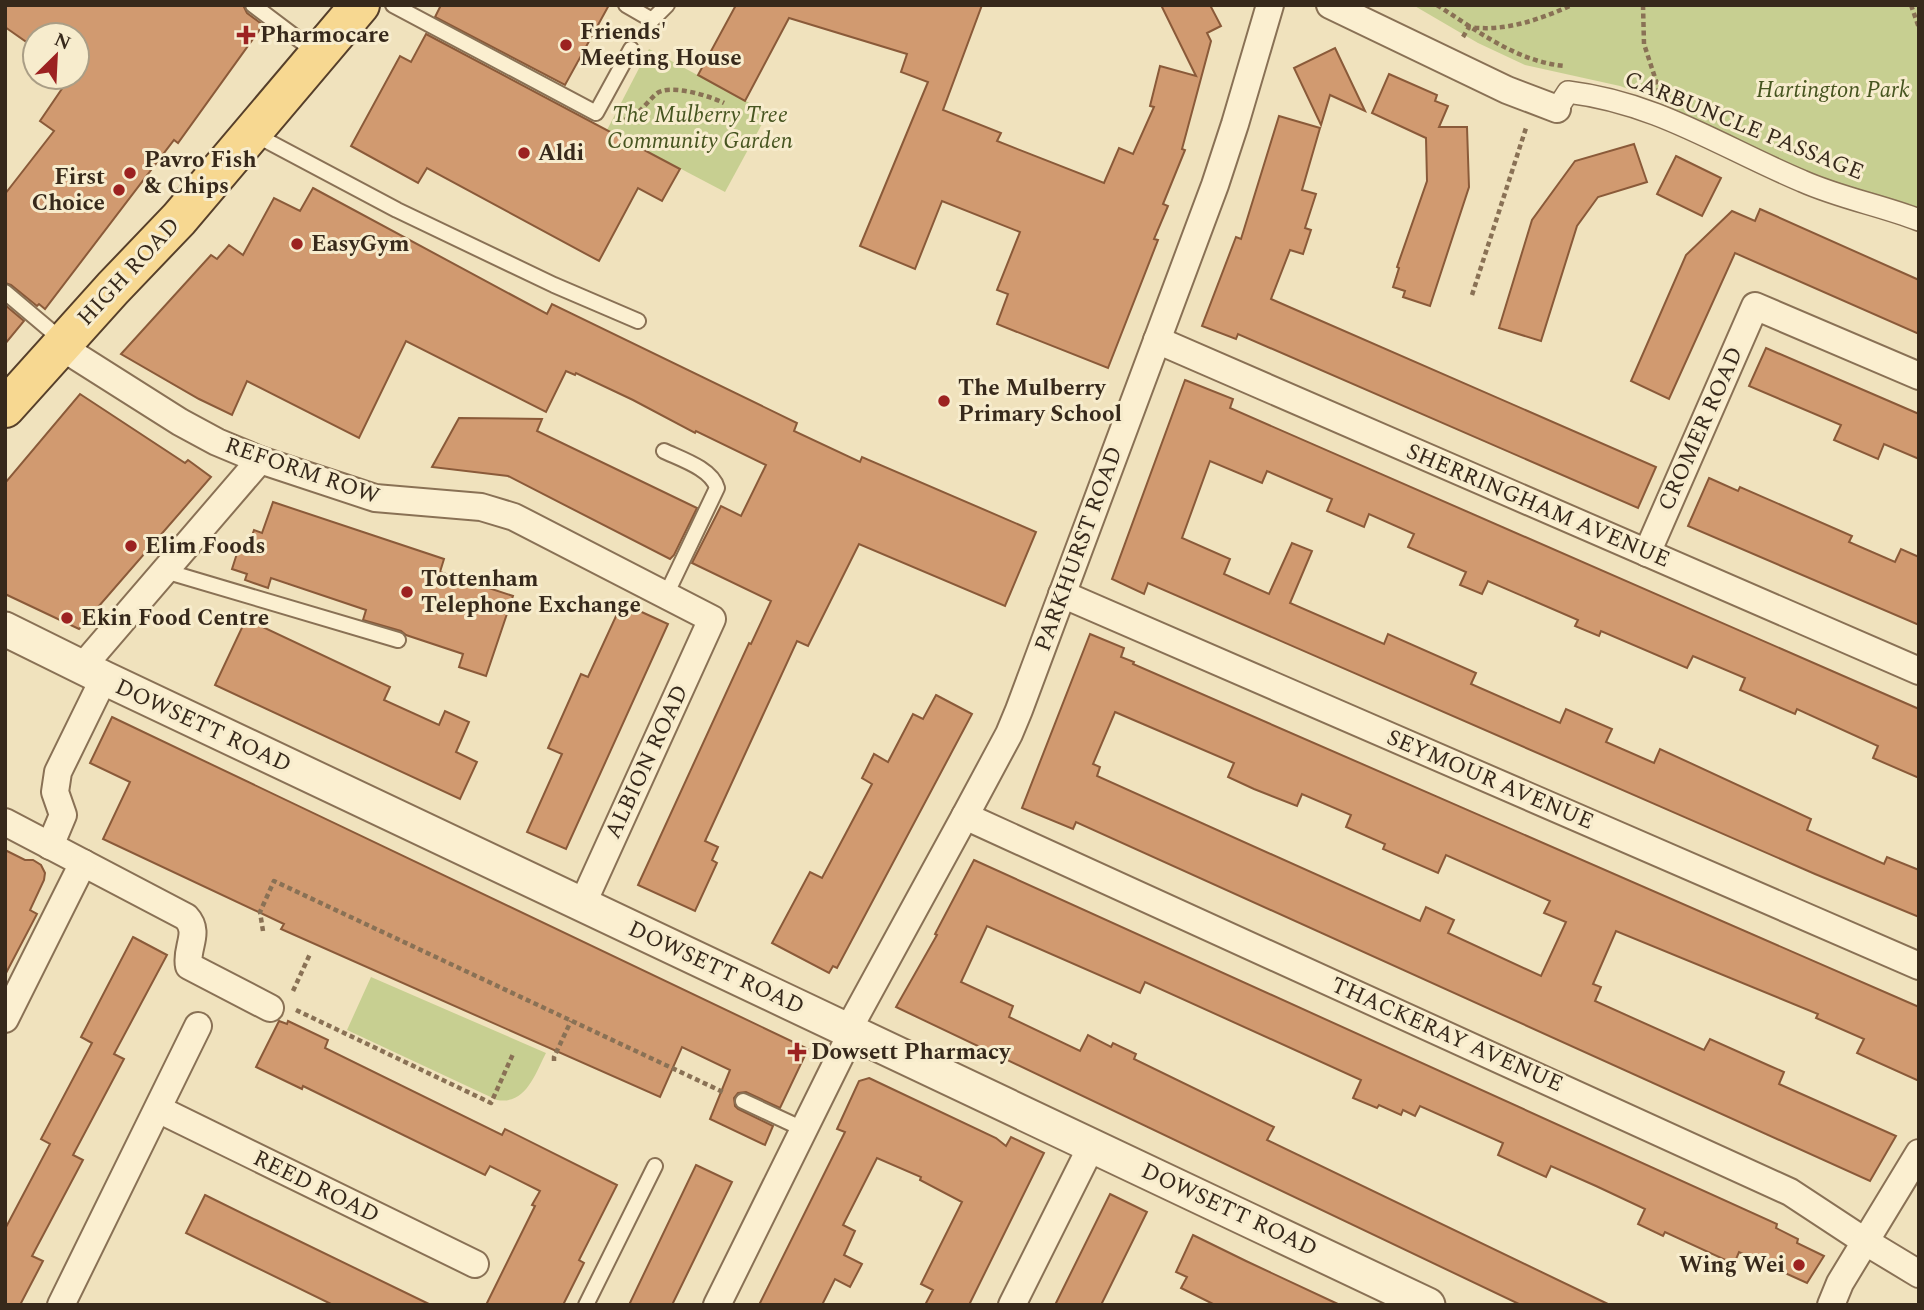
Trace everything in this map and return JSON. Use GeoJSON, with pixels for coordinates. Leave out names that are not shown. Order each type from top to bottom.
{"type":"FeatureCollection","features":[{"type":"Feature","properties":{"kind":"main road","name":"HIGH ROAD"},"geometry":{"type":"LineString","coordinates":[[5,408],[179,219],[360,5]]}},
{"type":"Feature","properties":{"kind":"street","name":"PARKHURST ROAD"},"geometry":{"type":"LineString","coordinates":[[716,1305],[850,1031],[1009,734],[1219,173],[1270,5]]}},
{"type":"Feature","properties":{"kind":"street"},"geometry":{"type":"LineString","coordinates":[[1330,5],[1507,90],[1546,105]]}},
{"type":"Feature","properties":{"kind":"street","name":"CARBUNCLE PASSAGE"},"geometry":{"type":"LineString","coordinates":[[1546,105],[1568,92],[1598,95],[1633,104],[1835,195],[1919,220]]}},
{"type":"Feature","properties":{"kind":"street","name":"CROMER ROAD"},"geometry":{"type":"LineString","coordinates":[[1647,553],[1755,306],[1919,376]]}},
{"type":"Feature","properties":{"kind":"street","name":"SHERRINGHAM AVENUE"},"geometry":{"type":"LineString","coordinates":[[1157,340],[1919,671]]}},
{"type":"Feature","properties":{"kind":"street","name":"REFORM ROW"},"geometry":{"type":"LineString","coordinates":[[62,344],[180,422],[217,442],[260,460],[375,498],[496,510],[712,619]]}},
{"type":"Feature","properties":{"kind":"street"},"geometry":{"type":"LineString","coordinates":[[50,846],[62,815],[55,792],[58,772],[93,672],[165,571],[260,460]]}},
{"type":"Feature","properties":{"kind":"street","name":"SEYMOUR AVENUE"},"geometry":{"type":"LineString","coordinates":[[1062,594],[1919,966]]}},
{"type":"Feature","properties":{"kind":"street","name":"ALBION ROAD"},"geometry":{"type":"LineString","coordinates":[[582,905],[712,619]]}},
{"type":"Feature","properties":{"kind":"street","name":"DOWSETT ROAD"},"geometry":{"type":"LineString","coordinates":[[5,629],[1428,1305]]}},
{"type":"Feature","properties":{"kind":"street","name":"THACKERAY AVENUE"},"geometry":{"type":"LineString","coordinates":[[965,816],[1790,1192],[1919,1274]]}},
{"type":"Feature","properties":{"kind":"street"},"geometry":{"type":"LineString","coordinates":[[5,822],[186,918],[194,933],[187,961],[189,966],[282,1003]]}},
{"type":"Feature","properties":{"kind":"street"},"geometry":{"type":"LineString","coordinates":[[5,1019],[83,863]]}},
{"type":"Feature","properties":{"kind":"street"},"geometry":{"type":"LineString","coordinates":[[61,1305],[198,1026]]}},
{"type":"Feature","properties":{"kind":"street","name":"REED ROAD"},"geometry":{"type":"LineString","coordinates":[[158,1109],[475,1264]]}},
{"type":"Feature","properties":{"kind":"street"},"geometry":{"type":"LineString","coordinates":[[1012,1305],[1091,1145]]}},
{"type":"Feature","properties":{"kind":"street"},"geometry":{"type":"LineString","coordinates":[[1831,1305],[1840,1283],[1919,1153]]}},
{"type":"Feature","properties":{"kind":"lane"},"geometry":{"type":"LineString","coordinates":[[253,5],[319,55]]}},
{"type":"Feature","properties":{"kind":"lane"},"geometry":{"type":"LineString","coordinates":[[393,5],[596,113],[631,49]]}},
{"type":"Feature","properties":{"kind":"lane"},"geometry":{"type":"LineString","coordinates":[[626,5],[652,20],[667,5]]}},
{"type":"Feature","properties":{"kind":"lane"},"geometry":{"type":"LineString","coordinates":[[252,134],[409,215],[554,285],[638,321]]}},
{"type":"Feature","properties":{"kind":"lane"},"geometry":{"type":"LineString","coordinates":[[5,292],[62,344]]}},
{"type":"Feature","properties":{"kind":"lane"},"geometry":{"type":"LineString","coordinates":[[664,451],[702,470],[716,481],[717,488],[666,595]]}},
{"type":"Feature","properties":{"kind":"lane"},"geometry":{"type":"LineString","coordinates":[[165,571],[398,640]]}},
{"type":"Feature","properties":{"kind":"lane"},"geometry":{"type":"LineString","coordinates":[[743,1101],[803,1129]]}},
{"type":"Feature","properties":{"kind":"lane"},"geometry":{"type":"LineString","coordinates":[[586,1305],[655,1166]]}},
{"type":"Feature","properties":{"kind":"path"},"geometry":{"type":"LineString","coordinates":[[1437,5],[1469,27],[1528,57],[1569,66]]}},
{"type":"Feature","properties":{"kind":"path"},"geometry":{"type":"LineString","coordinates":[[1469,27],[1490,30],[1501,28],[1572,5]]}},
{"type":"Feature","properties":{"kind":"path"},"geometry":{"type":"LineString","coordinates":[[1643,5],[1644,44],[1660,91],[1648,85]]}},
{"type":"Feature","properties":{"kind":"path"},"geometry":{"type":"LineString","coordinates":[[1911,5],[1919,28]]}},
{"type":"Feature","properties":{"kind":"path"},"geometry":{"type":"LineString","coordinates":[[1460,42],[1469,27]]}},
{"type":"Feature","properties":{"kind":"path"},"geometry":{"type":"LineString","coordinates":[[596,113],[611,121],[623,121],[638,113],[657,93],[664,90],[701,94],[724,103]]}},
{"type":"Feature","properties":{"kind":"path"},"geometry":{"type":"LineString","coordinates":[[1472,295],[1546,105]]}},
{"type":"Feature","properties":{"kind":"path"},"geometry":{"type":"LineString","coordinates":[[263,931],[260,912],[274,881],[743,1101]]}},
{"type":"Feature","properties":{"kind":"path"},"geometry":{"type":"LineString","coordinates":[[310,954],[282,1003],[491,1104],[513,1054]]}},
{"type":"Feature","properties":{"kind":"path"},"geometry":{"type":"LineString","coordinates":[[554,1061],[571,1021]]}},
{"type":"Feature","properties":{"kind":"green space","name":"Hartington Park"},"geometry":{"type":"Polygon","coordinates":[[[1413,5],[1919,5],[1919,208],[1820,178],[1650,97],[1620,86],[1525,65],[1478,43],[1413,5]]]}},
{"type":"Feature","properties":{"kind":"green space","name":"The Mulberry Tree Community Garden"},"geometry":{"type":"Polygon","coordinates":[[[649,49],[768,113],[725,192],[607,130],[649,49]]]}},
{"type":"Feature","properties":{"kind":"green space"},"geometry":{"type":"Polygon","coordinates":[[[371,977],[546,1053],[528,1086],[515,1098],[497,1100],[347,1030],[371,977]]]}},
{"type":"Feature","properties":{"kind":"building"},"geometry":{"type":"Polygon","coordinates":[[[5,5],[243,5],[247,13],[263,25],[178,143],[174,140],[45,309],[5,283],[5,194],[54,131],[40,121],[60,91],[91,91],[91,21],[21,21],[21,38],[5,27],[5,5]]]}},
{"type":"Feature","properties":{"kind":"building"},"geometry":{"type":"Polygon","coordinates":[[[441,5],[609,5],[565,85],[435,17],[441,5]]]}},
{"type":"Feature","properties":{"kind":"building"},"geometry":{"type":"Polygon","coordinates":[[[736,5],[982,5],[943,110],[1001,133],[997,141],[1104,183],[1119,148],[1133,154],[1154,107],[1150,106],[1160,66],[1196,76],[1161,5],[1210,5],[1221,26],[1207,33],[1211,41],[1182,149],[1185,150],[1163,204],[1168,206],[1154,239],[1158,240],[1108,368],[997,324],[1008,294],[997,290],[1020,232],[942,201],[915,269],[860,246],[928,82],[901,72],[907,54],[789,18],[745,101],[698,75],[736,5]]]}},
{"type":"Feature","properties":{"kind":"building","name":"Aldi"},"geometry":{"type":"Polygon","coordinates":[[[426,34],[680,169],[662,201],[638,188],[599,261],[427,168],[418,183],[351,146],[400,56],[411,62],[426,34]]]}},
{"type":"Feature","properties":{"kind":"building"},"geometry":{"type":"Polygon","coordinates":[[[1335,48],[1365,111],[1330,95],[1321,125],[1294,68],[1335,48]]]}},
{"type":"Feature","properties":{"kind":"building"},"geometry":{"type":"Polygon","coordinates":[[[1389,74],[1437,95],[1435,101],[1448,106],[1439,127],[1467,127],[1469,187],[1430,306],[1403,297],[1405,291],[1393,287],[1399,268],[1397,267],[1427,181],[1426,138],[1372,113],[1389,74]]]}},
{"type":"Feature","properties":{"kind":"building"},"geometry":{"type":"Polygon","coordinates":[[[1279,116],[1320,128],[1302,190],[1316,194],[1305,228],[1311,230],[1303,254],[1290,250],[1271,299],[1656,467],[1638,508],[1238,334],[1236,339],[1202,326],[1236,237],[1241,239],[1279,116]]]}},
{"type":"Feature","properties":{"kind":"building"},"geometry":{"type":"Polygon","coordinates":[[[1634,144],[1647,182],[1598,197],[1577,226],[1541,341],[1499,328],[1532,220],[1575,161],[1634,144]]]}},
{"type":"Feature","properties":{"kind":"building"},"geometry":{"type":"Polygon","coordinates":[[[1676,156],[1721,178],[1702,216],[1657,194],[1676,156]]]}},
{"type":"Feature","properties":{"kind":"building"},"geometry":{"type":"Polygon","coordinates":[[[313,188],[547,314],[552,304],[797,423],[794,431],[860,462],[862,457],[1036,532],[1005,606],[859,544],[808,646],[797,641],[705,841],[718,847],[712,860],[717,863],[695,911],[638,885],[749,643],[751,644],[771,601],[692,563],[721,506],[741,516],[766,465],[696,431],[695,433],[576,373],[575,375],[566,371],[546,412],[406,341],[359,438],[247,381],[232,415],[121,354],[211,255],[217,259],[229,245],[243,255],[274,198],[300,211],[313,188]]]}},
{"type":"Feature","properties":{"kind":"building"},"geometry":{"type":"Polygon","coordinates":[[[1760,209],[1919,280],[1919,334],[1735,253],[1669,399],[1631,381],[1686,255],[1732,211],[1755,221],[1760,209]]]}},
{"type":"Feature","properties":{"kind":"building"},"geometry":{"type":"Polygon","coordinates":[[[5,305],[24,321],[5,344],[5,305]]]}},
{"type":"Feature","properties":{"kind":"building"},"geometry":{"type":"Polygon","coordinates":[[[1766,348],[1919,414],[1919,459],[1884,444],[1878,459],[1834,440],[1841,425],[1749,386],[1766,348]]]}},
{"type":"Feature","properties":{"kind":"building"},"geometry":{"type":"Polygon","coordinates":[[[1185,380],[1233,399],[1230,408],[1919,709],[1919,778],[1873,758],[1878,746],[1797,709],[1795,714],[1740,690],[1745,678],[1693,656],[1687,668],[1601,631],[1599,636],[1575,626],[1578,620],[1488,581],[1482,594],[1460,585],[1466,572],[1408,547],[1414,534],[1369,514],[1364,527],[1327,511],[1332,499],[1267,471],[1262,483],[1210,461],[1182,538],[1230,559],[1224,574],[1269,594],[1292,543],[1312,551],[1290,603],[1384,644],[1388,634],[1476,673],[1471,684],[1560,723],[1566,709],[1612,729],[1606,742],[1654,763],[1660,749],[1811,819],[1807,830],[1884,864],[1887,857],[1919,870],[1919,917],[1148,583],[1144,594],[1112,579],[1185,380]]]}},
{"type":"Feature","properties":{"kind":"building"},"geometry":{"type":"Polygon","coordinates":[[[80,394],[211,477],[79,629],[5,594],[5,483],[80,394]]]}},
{"type":"Feature","properties":{"kind":"building"},"geometry":{"type":"Polygon","coordinates":[[[459,418],[542,419],[537,431],[697,508],[674,555],[670,559],[508,476],[432,467],[459,418]]]}},
{"type":"Feature","properties":{"kind":"building"},"geometry":{"type":"Polygon","coordinates":[[[1709,478],[1738,491],[1740,487],[1852,536],[1849,542],[1895,562],[1901,549],[1919,557],[1919,625],[1688,526],[1709,478]]]}},
{"type":"Feature","properties":{"kind":"building","name":"Tottenham Telephone Exchange"},"geometry":{"type":"Polygon","coordinates":[[[273,502],[444,559],[440,572],[513,596],[486,676],[459,667],[463,654],[363,620],[366,610],[271,578],[268,588],[245,580],[247,574],[232,569],[240,544],[248,547],[254,530],[262,533],[273,502]]]}},
{"type":"Feature","properties":{"kind":"building"},"geometry":{"type":"Polygon","coordinates":[[[622,603],[668,624],[566,849],[527,832],[562,754],[548,748],[581,674],[588,677],[622,603]]]}},
{"type":"Feature","properties":{"kind":"building"},"geometry":{"type":"Polygon","coordinates":[[[246,619],[390,687],[384,700],[439,725],[445,711],[469,722],[456,752],[477,762],[460,799],[215,685],[246,619]]]}},
{"type":"Feature","properties":{"kind":"building"},"geometry":{"type":"Polygon","coordinates":[[[1090,634],[1124,648],[1121,657],[1134,662],[1133,664],[1919,1007],[1919,1081],[1857,1053],[1864,1039],[1816,1018],[1818,1014],[1616,931],[1593,984],[1601,987],[1595,1001],[1704,1050],[1710,1039],[1784,1072],[1779,1084],[1896,1136],[1870,1181],[1076,822],[1073,829],[1022,808],[1090,634]],[[1115,712],[1093,764],[1100,767],[1097,776],[1420,921],[1426,907],[1454,920],[1448,933],[1541,976],[1566,922],[1544,913],[1550,901],[1446,855],[1438,873],[1383,849],[1385,844],[1346,827],[1351,815],[1302,794],[1297,806],[1228,777],[1234,763],[1115,712]]]}},
{"type":"Feature","properties":{"kind":"building"},"geometry":{"type":"Polygon","coordinates":[[[936,695],[972,714],[837,968],[833,966],[829,973],[772,943],[810,872],[822,878],[872,784],[862,778],[874,754],[888,762],[913,714],[923,719],[936,695]]]}},
{"type":"Feature","properties":{"kind":"building"},"geometry":{"type":"Polygon","coordinates":[[[112,717],[808,1049],[780,1108],[746,1092],[738,1093],[734,1098],[738,1109],[773,1126],[765,1145],[710,1119],[730,1070],[682,1047],[660,1097],[281,929],[284,924],[103,839],[130,782],[90,763],[112,717]]]}},
{"type":"Feature","properties":{"kind":"building"},"geometry":{"type":"Polygon","coordinates":[[[5,850],[25,860],[33,860],[41,865],[45,873],[30,910],[37,914],[5,975],[5,850]]]}},
{"type":"Feature","properties":{"kind":"building"},"geometry":{"type":"Polygon","coordinates":[[[974,860],[1777,1224],[1776,1228],[1798,1239],[1797,1243],[1824,1256],[1807,1283],[1739,1252],[1734,1264],[1665,1232],[1663,1236],[1638,1224],[1645,1209],[1596,1186],[1551,1166],[1546,1177],[1498,1155],[1503,1143],[1420,1106],[1415,1116],[1403,1110],[1401,1115],[1353,1098],[1361,1080],[1145,982],[1140,993],[987,926],[961,982],[1013,1006],[1009,1017],[1080,1051],[1088,1035],[1111,1047],[1113,1043],[1136,1054],[1134,1059],[1274,1127],[1267,1140],[1610,1305],[1521,1305],[896,1007],[937,935],[935,934],[974,860]]]}},
{"type":"Feature","properties":{"kind":"building"},"geometry":{"type":"Polygon","coordinates":[[[133,937],[167,955],[114,1054],[124,1059],[73,1155],[83,1160],[32,1256],[43,1261],[20,1305],[5,1305],[5,1229],[50,1144],[41,1139],[92,1043],[81,1037],[133,937]]]}},
{"type":"Feature","properties":{"kind":"building"},"geometry":{"type":"Polygon","coordinates":[[[279,1021],[287,1024],[288,1021],[328,1040],[325,1048],[502,1135],[505,1129],[617,1185],[579,1260],[584,1263],[563,1305],[486,1305],[540,1191],[490,1166],[485,1175],[303,1086],[302,1089],[256,1067],[279,1021]]]}},
{"type":"Feature","properties":{"kind":"building"},"geometry":{"type":"Polygon","coordinates":[[[869,1078],[996,1138],[1006,1146],[1011,1137],[1044,1153],[969,1305],[925,1305],[933,1290],[921,1284],[962,1202],[920,1180],[921,1177],[877,1158],[843,1225],[855,1231],[844,1255],[862,1264],[850,1287],[835,1279],[822,1305],[759,1305],[845,1132],[837,1129],[859,1081],[869,1078]]]}},
{"type":"Feature","properties":{"kind":"building"},"geometry":{"type":"Polygon","coordinates":[[[696,1165],[732,1182],[672,1305],[629,1305],[696,1165]]]}},
{"type":"Feature","properties":{"kind":"building"},"geometry":{"type":"Polygon","coordinates":[[[1110,1194],[1147,1212],[1101,1305],[1055,1305],[1110,1194]]]}},
{"type":"Feature","properties":{"kind":"building"},"geometry":{"type":"Polygon","coordinates":[[[205,1195],[431,1305],[333,1305],[186,1233],[205,1195]]]}},
{"type":"Feature","properties":{"kind":"building"},"geometry":{"type":"Polygon","coordinates":[[[1193,1235],[1340,1305],[1215,1305],[1181,1288],[1187,1277],[1176,1272],[1193,1235]]]}},
{"type":"Feature","properties":{"kind":"place","name":"Pharmocare"},"geometry":{"type":"Point","coordinates":[246,35]}},
{"type":"Feature","properties":{"kind":"place","name":"Friends' Meeting House"},"geometry":{"type":"Point","coordinates":[566,45]}},
{"type":"Feature","properties":{"kind":"place","name":"Aldi"},"geometry":{"type":"Point","coordinates":[524,153]}},
{"type":"Feature","properties":{"kind":"place","name":"Pavro Fish & Chips"},"geometry":{"type":"Point","coordinates":[130,173]}},
{"type":"Feature","properties":{"kind":"place","name":"First Choice"},"geometry":{"type":"Point","coordinates":[119,190]}},
{"type":"Feature","properties":{"kind":"place","name":"EasyGym"},"geometry":{"type":"Point","coordinates":[297,244]}},
{"type":"Feature","properties":{"kind":"place","name":"The Mulberry Primary School"},"geometry":{"type":"Point","coordinates":[944,401]}},
{"type":"Feature","properties":{"kind":"place","name":"Elim Foods"},"geometry":{"type":"Point","coordinates":[131,546]}},
{"type":"Feature","properties":{"kind":"place","name":"Tottenham Telephone Exchange"},"geometry":{"type":"Point","coordinates":[407,592]}},
{"type":"Feature","properties":{"kind":"place","name":"Ekin Food Centre"},"geometry":{"type":"Point","coordinates":[67,618]}},
{"type":"Feature","properties":{"kind":"place","name":"Dowsett Pharmacy"},"geometry":{"type":"Point","coordinates":[797,1052]}},
{"type":"Feature","properties":{"kind":"place","name":"Wing Wei"},"geometry":{"type":"Point","coordinates":[1799,1265]}}]}
